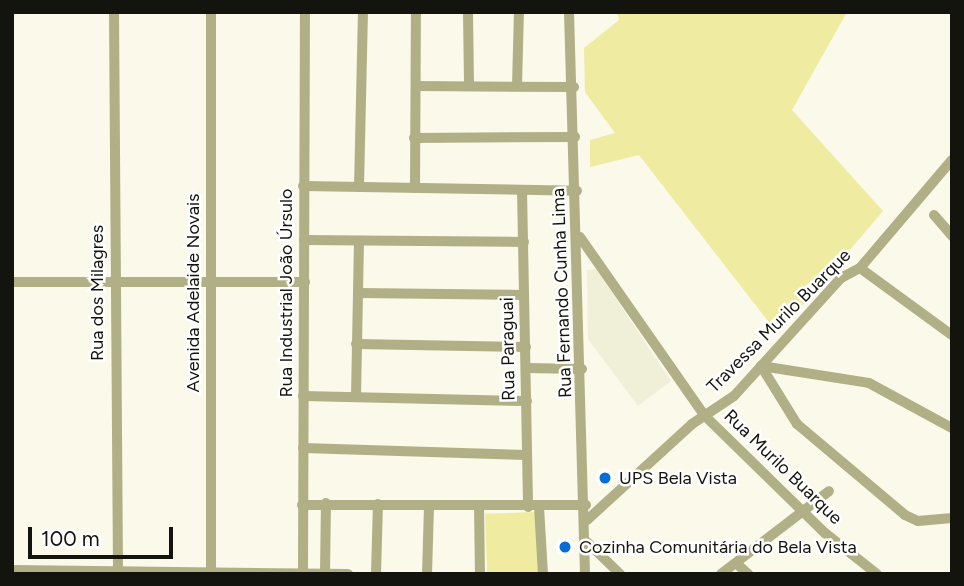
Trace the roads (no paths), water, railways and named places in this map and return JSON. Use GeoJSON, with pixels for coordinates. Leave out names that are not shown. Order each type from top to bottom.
{"type":"FeatureCollection","features":[{"type":"Feature","properties":{"kind":"street","name":"Rua dos Milagres"},"geometry":{"type":"LineString","coordinates":[[114,12],[118,573]]}},
{"type":"Feature","properties":{"kind":"street","name":"Avenida Adelaide Novais"},"geometry":{"type":"LineString","coordinates":[[211,12],[211,571]]}},
{"type":"Feature","properties":{"kind":"street","name":"Rua Industrial João Úrsulo"},"geometry":{"type":"LineString","coordinates":[[303,574],[305,12]]}},
{"type":"Feature","properties":{"kind":"street"},"geometry":{"type":"LineString","coordinates":[[359,187],[363,12]]}},
{"type":"Feature","properties":{"kind":"street"},"geometry":{"type":"LineString","coordinates":[[415,188],[416,12]]}},
{"type":"Feature","properties":{"kind":"street"},"geometry":{"type":"LineString","coordinates":[[468,12],[469,86]]}},
{"type":"Feature","properties":{"kind":"street"},"geometry":{"type":"LineString","coordinates":[[517,86],[519,12]]}},
{"type":"Feature","properties":{"kind":"street","name":"Rua Fernando Cunha Lima"},"geometry":{"type":"LineString","coordinates":[[569,12],[579,237],[587,520],[585,574]]}},
{"type":"Feature","properties":{"kind":"street"},"geometry":{"type":"LineString","coordinates":[[416,86],[574,87]]}},
{"type":"Feature","properties":{"kind":"street"},"geometry":{"type":"LineString","coordinates":[[414,138],[575,137]]}},
{"type":"Feature","properties":{"kind":"street","name":"Travessa Murilo Buarque"},"geometry":{"type":"LineString","coordinates":[[587,520],[761,366],[841,278],[860,268],[952,160]]}},
{"type":"Feature","properties":{"kind":"street"},"geometry":{"type":"LineString","coordinates":[[303,187],[577,191]]}},
{"type":"Feature","properties":{"kind":"street","name":"Rua Paraguai"},"geometry":{"type":"LineString","coordinates":[[522,190],[527,454],[543,574]]}},
{"type":"Feature","properties":{"kind":"street"},"geometry":{"type":"LineString","coordinates":[[934,215],[952,236]]}},
{"type":"Feature","properties":{"kind":"street","name":"Rua Murilo Buarque"},"geometry":{"type":"LineString","coordinates":[[579,237],[705,416],[804,512],[877,574]]}},
{"type":"Feature","properties":{"kind":"street"},"geometry":{"type":"LineString","coordinates":[[304,240],[524,242]]}},
{"type":"Feature","properties":{"kind":"street"},"geometry":{"type":"LineString","coordinates":[[356,397],[359,241]]}},
{"type":"Feature","properties":{"kind":"street"},"geometry":{"type":"LineString","coordinates":[[860,268],[952,335]]}},
{"type":"Feature","properties":{"kind":"street"},"geometry":{"type":"LineString","coordinates":[[12,282],[305,282]]}},
{"type":"Feature","properties":{"kind":"street"},"geometry":{"type":"LineString","coordinates":[[358,293],[524,295]]}},
{"type":"Feature","properties":{"kind":"street"},"geometry":{"type":"LineString","coordinates":[[356,344],[526,347]]}},
{"type":"Feature","properties":{"kind":"street"},"geometry":{"type":"LineString","coordinates":[[761,366],[869,383],[952,428]]}},
{"type":"Feature","properties":{"kind":"street"},"geometry":{"type":"LineString","coordinates":[[761,366],[797,424],[905,515],[918,521],[952,518]]}},
{"type":"Feature","properties":{"kind":"street"},"geometry":{"type":"LineString","coordinates":[[526,368],[582,369]]}},
{"type":"Feature","properties":{"kind":"street"},"geometry":{"type":"LineString","coordinates":[[303,396],[527,401]]}},
{"type":"Feature","properties":{"kind":"street"},"geometry":{"type":"LineString","coordinates":[[303,448],[527,454]]}},
{"type":"Feature","properties":{"kind":"street"},"geometry":{"type":"LineString","coordinates":[[721,574],[829,491]]}},
{"type":"Feature","properties":{"kind":"street"},"geometry":{"type":"LineString","coordinates":[[325,573],[326,503]]}},
{"type":"Feature","properties":{"kind":"street"},"geometry":{"type":"LineString","coordinates":[[376,574],[378,504]]}},
{"type":"Feature","properties":{"kind":"street"},"geometry":{"type":"LineString","coordinates":[[302,505],[586,505]]}},
{"type":"Feature","properties":{"kind":"street"},"geometry":{"type":"LineString","coordinates":[[427,574],[429,505]]}},
{"type":"Feature","properties":{"kind":"street"},"geometry":{"type":"LineString","coordinates":[[479,505],[480,574]]}},
{"type":"Feature","properties":{"kind":"street"},"geometry":{"type":"LineString","coordinates":[[587,542],[620,574]]}},
{"type":"Feature","properties":{"kind":"street"},"geometry":{"type":"LineString","coordinates":[[737,564],[748,574]]}},
{"type":"Feature","properties":{"kind":"street"},"geometry":{"type":"LineString","coordinates":[[12,570],[348,574]]}},
{"type":"Feature","properties":{"kind":"place","name":"UPS Bela Vista"},"geometry":{"type":"Point","coordinates":[605,478]}},
{"type":"Feature","properties":{"kind":"place","name":"Cozinha Comunitária do Bela Vista"},"geometry":{"type":"Point","coordinates":[565,547]}}]}
